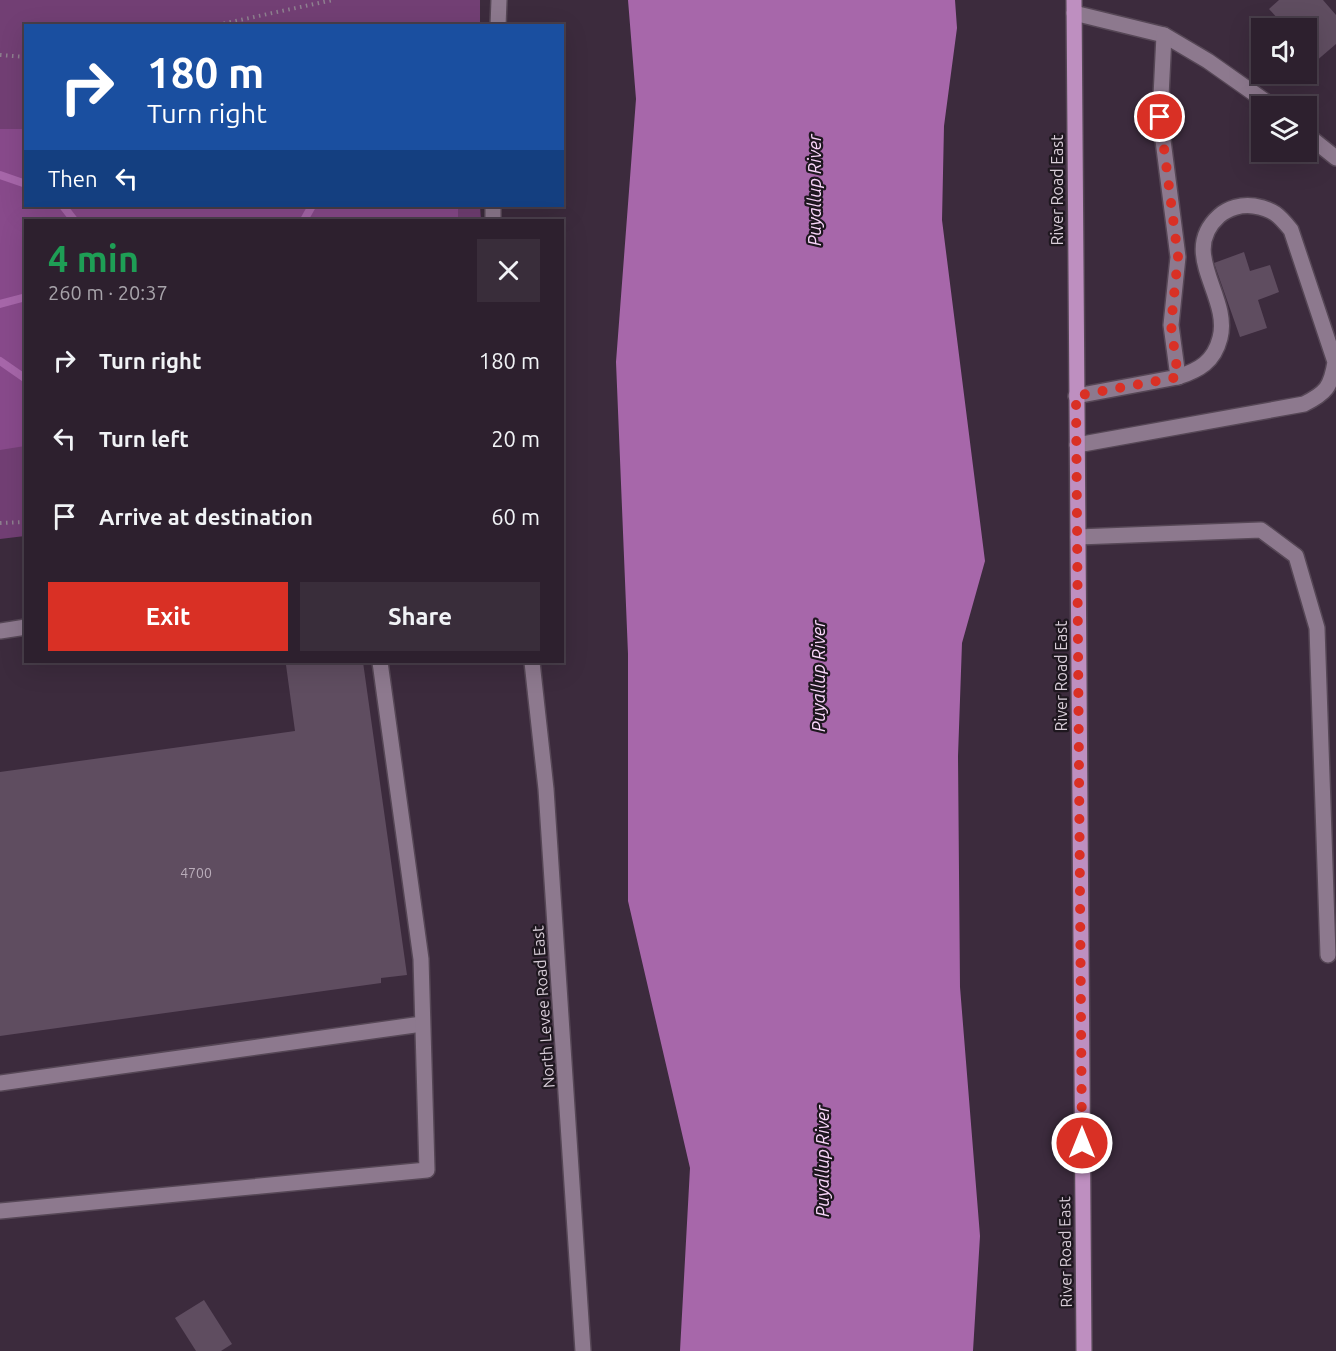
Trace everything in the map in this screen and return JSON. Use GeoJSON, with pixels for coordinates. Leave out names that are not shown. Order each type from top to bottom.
{"type":"FeatureCollection","features":[{"type":"Feature","properties":{"kind":"main road","name":"River Road East"},"geometry":{"type":"LineString","coordinates":[[1074,7],[1084,1351]]}},
{"type":"Feature","properties":{"kind":"street"},"geometry":{"type":"LineString","coordinates":[[498,24],[499,0]]}},
{"type":"Feature","properties":{"kind":"street"},"geometry":{"type":"LineString","coordinates":[[1074,7],[1164,34],[1257,96]]}},
{"type":"Feature","properties":{"kind":"street"},"geometry":{"type":"LineString","coordinates":[[1164,34],[1160,117],[1178,257],[1171,325],[1178,377]]}},
{"type":"Feature","properties":{"kind":"street"},"geometry":{"type":"LineString","coordinates":[[1317,143],[1336,158]]}},
{"type":"Feature","properties":{"kind":"street"},"geometry":{"type":"LineString","coordinates":[[1076,396],[1178,377],[1199,370],[1212,357],[1220,338],[1222,318],[1205,267],[1204,239],[1211,224],[1223,213],[1244,205],[1265,208],[1280,216],[1291,230],[1335,362],[1332,380],[1321,395],[1304,404],[1077,445]]}},
{"type":"Feature","properties":{"kind":"street"},"geometry":{"type":"LineString","coordinates":[[1078,537],[1261,530],[1296,556],[1317,628],[1328,955]]}},
{"type":"Feature","properties":{"kind":"street"},"geometry":{"type":"LineString","coordinates":[[0,631],[24,627]]}},
{"type":"Feature","properties":{"kind":"street"},"geometry":{"type":"LineString","coordinates":[[0,1211],[427,1170],[421,959],[380,663]]}},
{"type":"Feature","properties":{"kind":"street","name":"North Levee Road East"},"geometry":{"type":"LineString","coordinates":[[532,663],[546,789],[584,1351]]}},
{"type":"Feature","properties":{"kind":"street"},"geometry":{"type":"LineString","coordinates":[[0,1083],[423,1024]]}},
{"type":"Feature","properties":{"kind":"path"},"geometry":{"type":"LineString","coordinates":[[221,24],[333,0]]}},
{"type":"Feature","properties":{"kind":"path"},"geometry":{"type":"LineString","coordinates":[[0,55],[24,57]]}},
{"type":"Feature","properties":{"kind":"path"},"geometry":{"type":"LineString","coordinates":[[0,523],[24,522]]}},
{"type":"Feature","properties":{"kind":"shaded area"},"geometry":{"type":"Polygon","coordinates":[[[0,0],[480,0],[480,24],[24,24],[24,207],[480,207],[481,219],[24,219],[24,536],[0,539],[0,0]]]}},
{"type":"Feature","properties":{"kind":"shaded area"},"geometry":{"type":"Polygon","coordinates":[[[0,129],[24,129],[24,207],[458,207],[458,219],[24,219],[24,446],[0,450],[0,129]]]}},
{"type":"Feature","properties":{"kind":"water","name":"Puyallup River"},"geometry":{"type":"Polygon","coordinates":[[[628,0],[955,0],[957,28],[944,126],[942,220],[985,561],[962,643],[958,756],[960,987],[980,1236],[973,1351],[680,1351],[690,1168],[628,901],[628,654],[616,362],[636,99],[628,0]]]}},
{"type":"Feature","properties":{"kind":"building"},"geometry":{"type":"Polygon","coordinates":[[[1279,0],[1323,0],[1336,15],[1336,44],[1317,60],[1317,18],[1277,18],[1269,9],[1279,0]]]}},
{"type":"Feature","properties":{"kind":"building"},"geometry":{"type":"Polygon","coordinates":[[[1244,252],[1250,271],[1270,265],[1279,292],[1258,300],[1267,328],[1240,337],[1214,263],[1244,252]]]}},
{"type":"Feature","properties":{"kind":"building"},"geometry":{"type":"Polygon","coordinates":[[[363,663],[407,975],[381,978],[381,983],[0,1036],[0,772],[295,731],[286,665],[363,663]]]}},
{"type":"Feature","properties":{"kind":"building"},"geometry":{"type":"Polygon","coordinates":[[[204,1300],[232,1344],[221,1351],[196,1351],[175,1318],[204,1300]]]}},
{"type":"Feature","properties":{"kind":"waterway"},"geometry":{"type":"LineString","coordinates":[[0,175],[24,183]]}},
{"type":"Feature","properties":{"kind":"waterway"},"geometry":{"type":"LineString","coordinates":[[64,207],[73,219]]}},
{"type":"Feature","properties":{"kind":"waterway"},"geometry":{"type":"LineString","coordinates":[[305,219],[311,207]]}},
{"type":"Feature","properties":{"kind":"waterway"},"geometry":{"type":"LineString","coordinates":[[0,304],[24,298]]}},
{"type":"Feature","properties":{"kind":"waterway"},"geometry":{"type":"LineString","coordinates":[[0,361],[24,378]]}},
{"type":"Feature","properties":{"kind":"route"},"geometry":{"type":"LineString","coordinates":[[1082,1143],[1076,396],[1178,377],[1171,325],[1178,257],[1160,117]]}}]}
